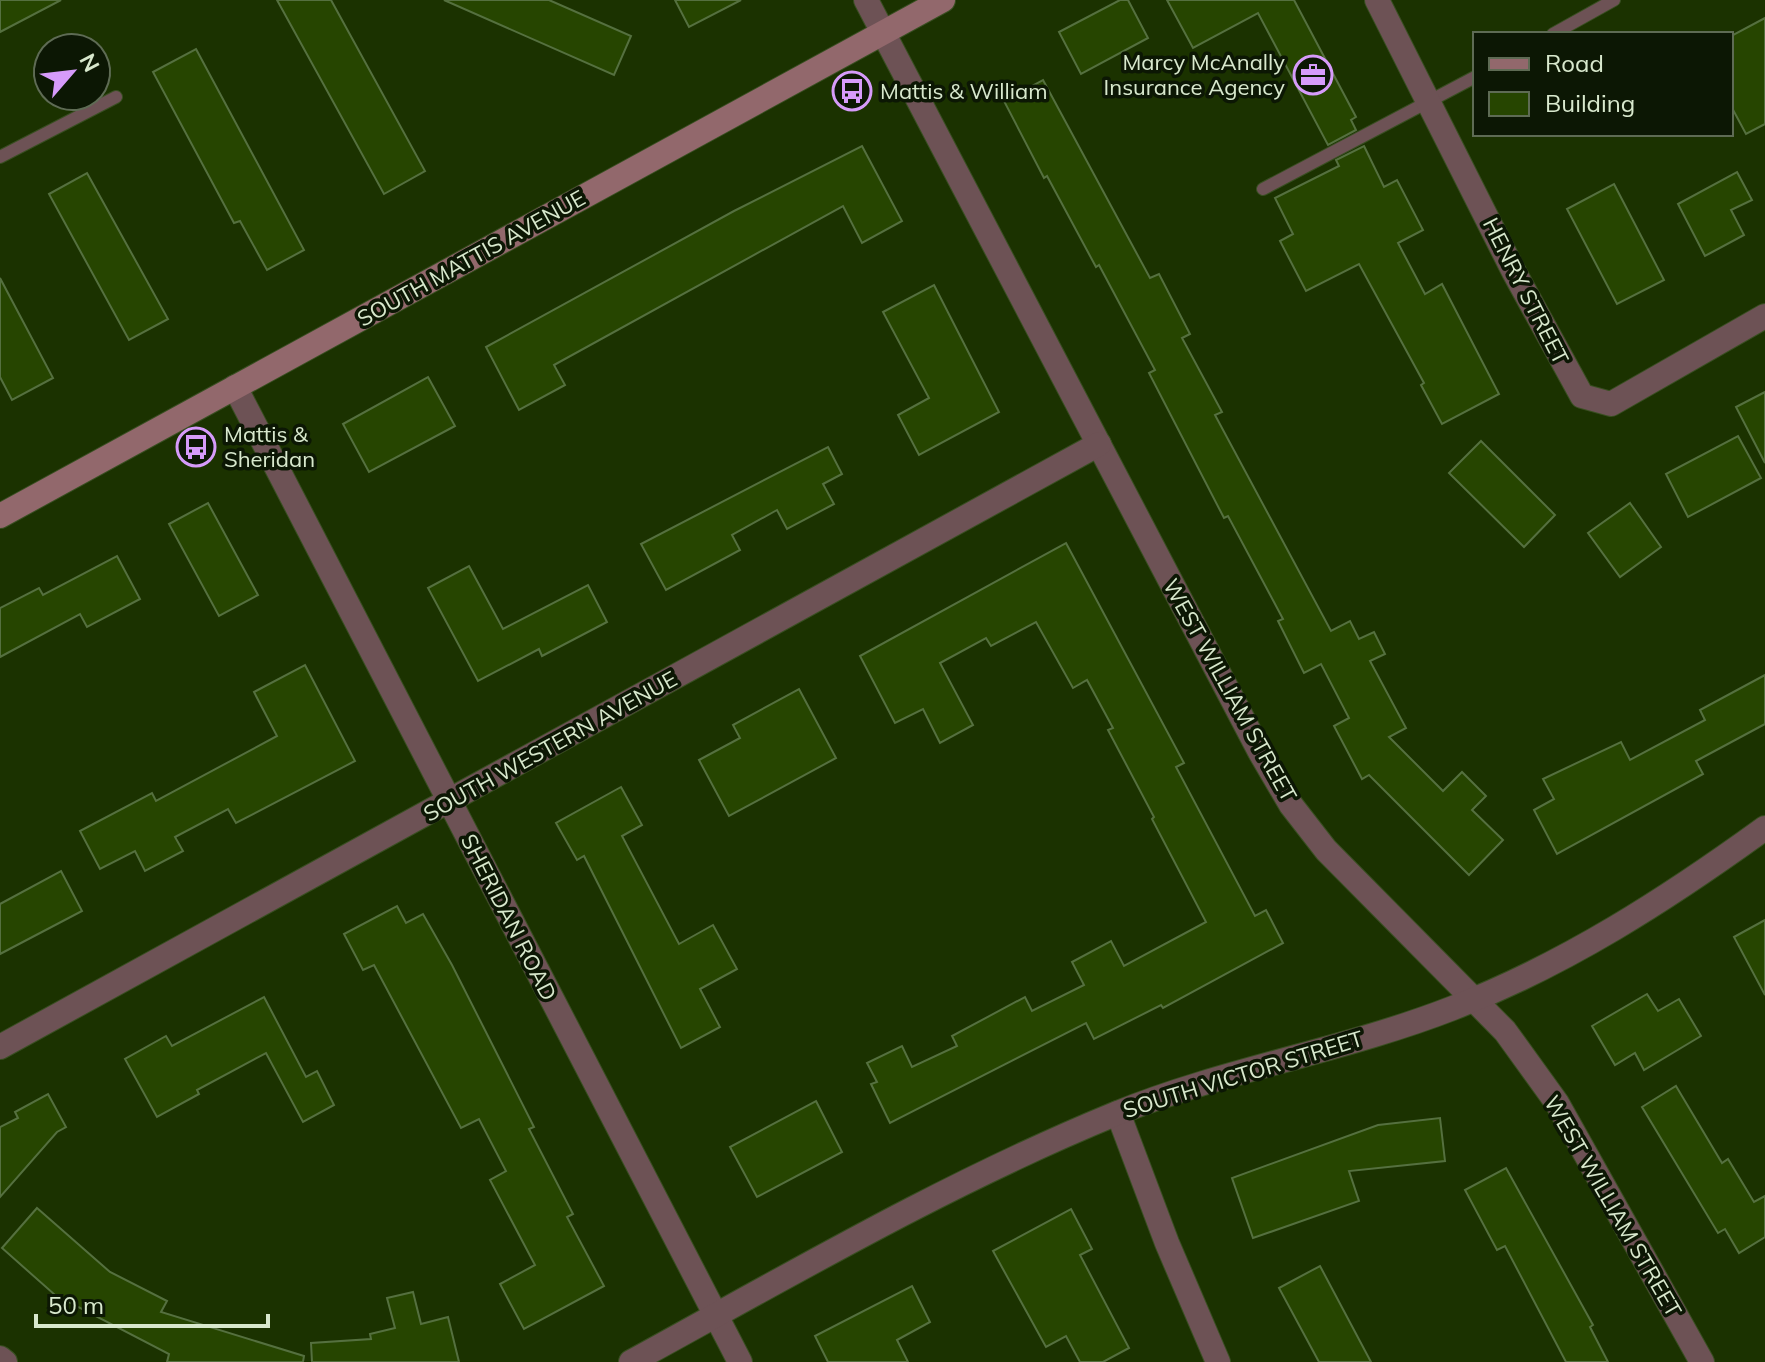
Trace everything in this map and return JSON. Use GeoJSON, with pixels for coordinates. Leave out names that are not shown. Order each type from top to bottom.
{"type":"FeatureCollection","features":[{"type":"Feature","properties":{"kind":"main road","name":"SOUTH MATTIS AVENUE"},"geometry":{"type":"LineString","coordinates":[[0,516],[943,0]]}},
{"type":"Feature","properties":{"kind":"street","name":"WEST WILLIAM STREET"},"geometry":{"type":"LineString","coordinates":[[866,0],[1260,752],[1291,805],[1326,850],[1505,1031],[1557,1103],[1702,1362]]}},
{"type":"Feature","properties":{"kind":"street","name":"HENRY STREET"},"geometry":{"type":"LineString","coordinates":[[1377,0],[1514,272],[1582,396],[1611,404],[1765,316]]}},
{"type":"Feature","properties":{"kind":"street","name":"SHERIDAN ROAD"},"geometry":{"type":"LineString","coordinates":[[235,387],[740,1362]]}},
{"type":"Feature","properties":{"kind":"street","name":"SOUTH WESTERN AVENUE"},"geometry":{"type":"LineString","coordinates":[[0,1047],[1099,444]]}},
{"type":"Feature","properties":{"kind":"street","name":"SOUTH VICTOR STREET"},"geometry":{"type":"LineString","coordinates":[[631,1362],[997,1165],[1118,1113],[1214,1079],[1400,1026],[1475,999],[1615,931],[1765,828]]}},
{"type":"Feature","properties":{"kind":"street"},"geometry":{"type":"LineString","coordinates":[[1118,1113],[1167,1243],[1218,1362]]}},
{"type":"Feature","properties":{"kind":"lane"},"geometry":{"type":"LineString","coordinates":[[1557,32],[1614,0]]}},
{"type":"Feature","properties":{"kind":"lane"},"geometry":{"type":"LineString","coordinates":[[1263,189],[1473,78]]}},
{"type":"Feature","properties":{"kind":"lane"},"geometry":{"type":"LineString","coordinates":[[0,157],[116,97]]}},
{"type":"Feature","properties":{"kind":"building"},"geometry":{"type":"Polygon","coordinates":[[[0,0],[61,0],[0,32],[0,0]]]}},
{"type":"Feature","properties":{"kind":"building"},"geometry":{"type":"Polygon","coordinates":[[[277,0],[331,0],[425,171],[384,194],[277,0]]]}},
{"type":"Feature","properties":{"kind":"building"},"geometry":{"type":"Polygon","coordinates":[[[444,0],[549,0],[631,36],[614,75],[444,0]]]}},
{"type":"Feature","properties":{"kind":"building"},"geometry":{"type":"Polygon","coordinates":[[[675,0],[741,0],[689,27],[675,0]]]}},
{"type":"Feature","properties":{"kind":"building"},"geometry":{"type":"Polygon","coordinates":[[[1120,0],[1128,0],[1148,38],[1081,74],[1059,32],[1120,0]]]}},
{"type":"Feature","properties":{"kind":"building"},"geometry":{"type":"Polygon","coordinates":[[[1167,0],[1294,0],[1356,117],[1351,120],[1356,130],[1328,145],[1258,13],[1193,48],[1167,0]]]}},
{"type":"Feature","properties":{"kind":"building"},"geometry":{"type":"Polygon","coordinates":[[[1765,18],[1765,124],[1746,134],[1733,110],[1733,35],[1765,18]]]}},
{"type":"Feature","properties":{"kind":"building"},"geometry":{"type":"Polygon","coordinates":[[[196,49],[304,250],[267,270],[240,221],[234,223],[153,72],[196,49]]]}},
{"type":"Feature","properties":{"kind":"building"},"geometry":{"type":"Polygon","coordinates":[[[1043,80],[1150,278],[1159,274],[1190,334],[1182,338],[1222,412],[1215,415],[1331,631],[1350,621],[1359,639],[1374,632],[1385,654],[1370,661],[1406,728],[1389,737],[1443,791],[1462,772],[1486,796],[1472,810],[1503,840],[1469,875],[1369,775],[1362,779],[1334,726],[1349,718],[1321,664],[1304,673],[1278,621],[1283,619],[1228,516],[1224,518],[1149,373],[1155,370],[1099,265],[1096,267],[1047,176],[1044,178],[1004,101],[1043,80]]]}},
{"type":"Feature","properties":{"kind":"building"},"geometry":{"type":"Polygon","coordinates":[[[862,146],[902,221],[862,243],[843,206],[554,365],[565,385],[519,410],[486,347],[734,211],[862,146]]]}},
{"type":"Feature","properties":{"kind":"building"},"geometry":{"type":"Polygon","coordinates":[[[1364,146],[1384,187],[1397,180],[1423,230],[1398,243],[1425,294],[1442,284],[1499,394],[1442,424],[1421,385],[1424,383],[1359,264],[1306,291],[1280,241],[1293,234],[1275,198],[1339,166],[1336,160],[1364,146]]]}},
{"type":"Feature","properties":{"kind":"building"},"geometry":{"type":"Polygon","coordinates":[[[1737,172],[1752,200],[1731,210],[1744,235],[1705,256],[1678,204],[1737,172]]]}},
{"type":"Feature","properties":{"kind":"building"},"geometry":{"type":"Polygon","coordinates":[[[87,173],[168,319],[129,340],[49,194],[87,173]]]}},
{"type":"Feature","properties":{"kind":"building"},"geometry":{"type":"Polygon","coordinates":[[[1614,184],[1664,280],[1617,304],[1567,209],[1614,184]]]}},
{"type":"Feature","properties":{"kind":"building"},"geometry":{"type":"Polygon","coordinates":[[[0,278],[53,378],[12,400],[0,377],[0,278]]]}},
{"type":"Feature","properties":{"kind":"building"},"geometry":{"type":"Polygon","coordinates":[[[934,285],[999,412],[919,455],[898,415],[929,398],[883,312],[934,285]]]}},
{"type":"Feature","properties":{"kind":"building"},"geometry":{"type":"Polygon","coordinates":[[[428,377],[455,426],[369,472],[343,424],[428,377]]]}},
{"type":"Feature","properties":{"kind":"building"},"geometry":{"type":"Polygon","coordinates":[[[1765,392],[1765,463],[1736,407],[1765,392]]]}},
{"type":"Feature","properties":{"kind":"building"},"geometry":{"type":"Polygon","coordinates":[[[1738,436],[1761,478],[1688,517],[1666,474],[1738,436]]]}},
{"type":"Feature","properties":{"kind":"building"},"geometry":{"type":"Polygon","coordinates":[[[1481,441],[1555,515],[1524,547],[1449,473],[1481,441]]]}},
{"type":"Feature","properties":{"kind":"building"},"geometry":{"type":"Polygon","coordinates":[[[828,447],[842,474],[823,484],[834,504],[787,529],[777,510],[732,535],[740,550],[666,590],[641,544],[828,447]]]}},
{"type":"Feature","properties":{"kind":"building"},"geometry":{"type":"Polygon","coordinates":[[[208,503],[258,595],[219,616],[169,524],[208,503]]]}},
{"type":"Feature","properties":{"kind":"building"},"geometry":{"type":"Polygon","coordinates":[[[1630,503],[1661,547],[1620,577],[1588,533],[1630,503]]]}},
{"type":"Feature","properties":{"kind":"building"},"geometry":{"type":"Polygon","coordinates":[[[1066,543],[1184,763],[1176,767],[1255,916],[1266,910],[1283,943],[1163,1008],[1161,1005],[1094,1039],[1086,1023],[890,1123],[871,1084],[877,1082],[867,1063],[902,1046],[912,1067],[957,1046],[952,1036],[1025,997],[1032,1011],[1084,985],[1072,962],[1111,941],[1124,966],[1206,922],[1108,730],[1113,728],[1087,680],[1073,688],[1036,622],[991,646],[986,638],[940,663],[973,725],[940,743],[923,709],[895,723],[860,656],[1066,543]]]}},
{"type":"Feature","properties":{"kind":"building"},"geometry":{"type":"Polygon","coordinates":[[[117,556],[140,599],[87,627],[80,614],[0,657],[0,608],[39,588],[43,595],[117,556]]]}},
{"type":"Feature","properties":{"kind":"building"},"geometry":{"type":"Polygon","coordinates":[[[469,566],[503,629],[588,585],[607,622],[542,656],[539,649],[478,681],[428,588],[469,566]]]}},
{"type":"Feature","properties":{"kind":"building"},"geometry":{"type":"Polygon","coordinates":[[[305,665],[355,761],[236,823],[228,809],[175,837],[183,851],[145,871],[135,851],[100,869],[80,831],[152,793],[156,801],[277,736],[254,692],[305,665]]]}},
{"type":"Feature","properties":{"kind":"building"},"geometry":{"type":"Polygon","coordinates":[[[1765,675],[1765,724],[1696,761],[1703,774],[1557,854],[1534,810],[1554,799],[1543,779],[1621,742],[1630,760],[1705,720],[1700,710],[1765,675]]]}},
{"type":"Feature","properties":{"kind":"building"},"geometry":{"type":"Polygon","coordinates":[[[799,689],[836,758],[729,816],[699,760],[740,738],[733,725],[799,689]]]}},
{"type":"Feature","properties":{"kind":"building"},"geometry":{"type":"Polygon","coordinates":[[[621,787],[642,825],[622,836],[679,944],[713,925],[737,969],[700,989],[720,1027],[681,1048],[584,856],[577,860],[556,823],[621,787]]]}},
{"type":"Feature","properties":{"kind":"building"},"geometry":{"type":"Polygon","coordinates":[[[61,871],[82,911],[0,954],[0,904],[61,871]]]}},
{"type":"Feature","properties":{"kind":"building"},"geometry":{"type":"Polygon","coordinates":[[[397,906],[406,923],[423,914],[452,965],[534,1127],[529,1129],[573,1214],[567,1217],[604,1286],[524,1329],[500,1284],[535,1265],[490,1180],[506,1171],[479,1119],[461,1128],[374,965],[363,970],[344,934],[397,906]]]}},
{"type":"Feature","properties":{"kind":"building"},"geometry":{"type":"Polygon","coordinates":[[[1765,920],[1765,995],[1734,937],[1765,920]]]}},
{"type":"Feature","properties":{"kind":"building"},"geometry":{"type":"Polygon","coordinates":[[[1647,994],[1658,1011],[1679,999],[1701,1036],[1644,1070],[1635,1053],[1615,1065],[1592,1026],[1647,994]]]}},
{"type":"Feature","properties":{"kind":"building"},"geometry":{"type":"Polygon","coordinates":[[[264,997],[306,1077],[317,1071],[334,1105],[303,1122],[266,1053],[197,1090],[199,1094],[157,1117],[125,1059],[166,1036],[172,1046],[264,997]]]}},
{"type":"Feature","properties":{"kind":"building"},"geometry":{"type":"Polygon","coordinates":[[[1676,1086],[1722,1163],[1728,1159],[1754,1202],[1765,1196],[1765,1237],[1739,1253],[1725,1229],[1718,1233],[1642,1107],[1676,1086]]]}},
{"type":"Feature","properties":{"kind":"building"},"geometry":{"type":"Polygon","coordinates":[[[48,1094],[66,1127],[57,1132],[0,1197],[0,1127],[18,1118],[15,1112],[48,1094]]]}},
{"type":"Feature","properties":{"kind":"building"},"geometry":{"type":"Polygon","coordinates":[[[816,1101],[842,1152],[757,1197],[730,1147],[816,1101]]]}},
{"type":"Feature","properties":{"kind":"building"},"geometry":{"type":"Polygon","coordinates":[[[1440,1118],[1445,1161],[1349,1171],[1359,1201],[1253,1238],[1232,1178],[1378,1125],[1440,1118]]]}},
{"type":"Feature","properties":{"kind":"building"},"geometry":{"type":"Polygon","coordinates":[[[1506,1168],[1593,1325],[1590,1327],[1608,1362],[1566,1362],[1505,1246],[1497,1250],[1465,1190],[1506,1168]]]}},
{"type":"Feature","properties":{"kind":"building"},"geometry":{"type":"Polygon","coordinates":[[[37,1208],[110,1272],[167,1301],[161,1312],[304,1356],[303,1362],[167,1362],[169,1354],[55,1295],[2,1248],[37,1208]]]}},
{"type":"Feature","properties":{"kind":"building"},"geometry":{"type":"Polygon","coordinates":[[[1071,1209],[1092,1249],[1080,1255],[1129,1348],[1103,1362],[1080,1362],[1066,1336],[1046,1347],[993,1251],[1071,1209]]]}},
{"type":"Feature","properties":{"kind":"building"},"geometry":{"type":"Polygon","coordinates":[[[1320,1266],[1371,1362],[1319,1362],[1279,1288],[1320,1266]]]}},
{"type":"Feature","properties":{"kind":"building"},"geometry":{"type":"Polygon","coordinates":[[[912,1286],[930,1322],[897,1340],[908,1362],[828,1362],[815,1336],[912,1286]]]}},
{"type":"Feature","properties":{"kind":"building"},"geometry":{"type":"Polygon","coordinates":[[[413,1292],[421,1324],[448,1317],[459,1362],[312,1362],[311,1343],[371,1339],[370,1334],[395,1328],[387,1298],[413,1292]]]}},
{"type":"Feature","properties":{"kind":"place","name":"Marcy McAnally Insurance Agency"},"geometry":{"type":"Point","coordinates":[1313,75]}},
{"type":"Feature","properties":{"kind":"place","name":"Mattis & William"},"geometry":{"type":"Point","coordinates":[852,91]}},
{"type":"Feature","properties":{"kind":"place","name":"Mattis & Sheridan"},"geometry":{"type":"Point","coordinates":[196,447]}}]}
